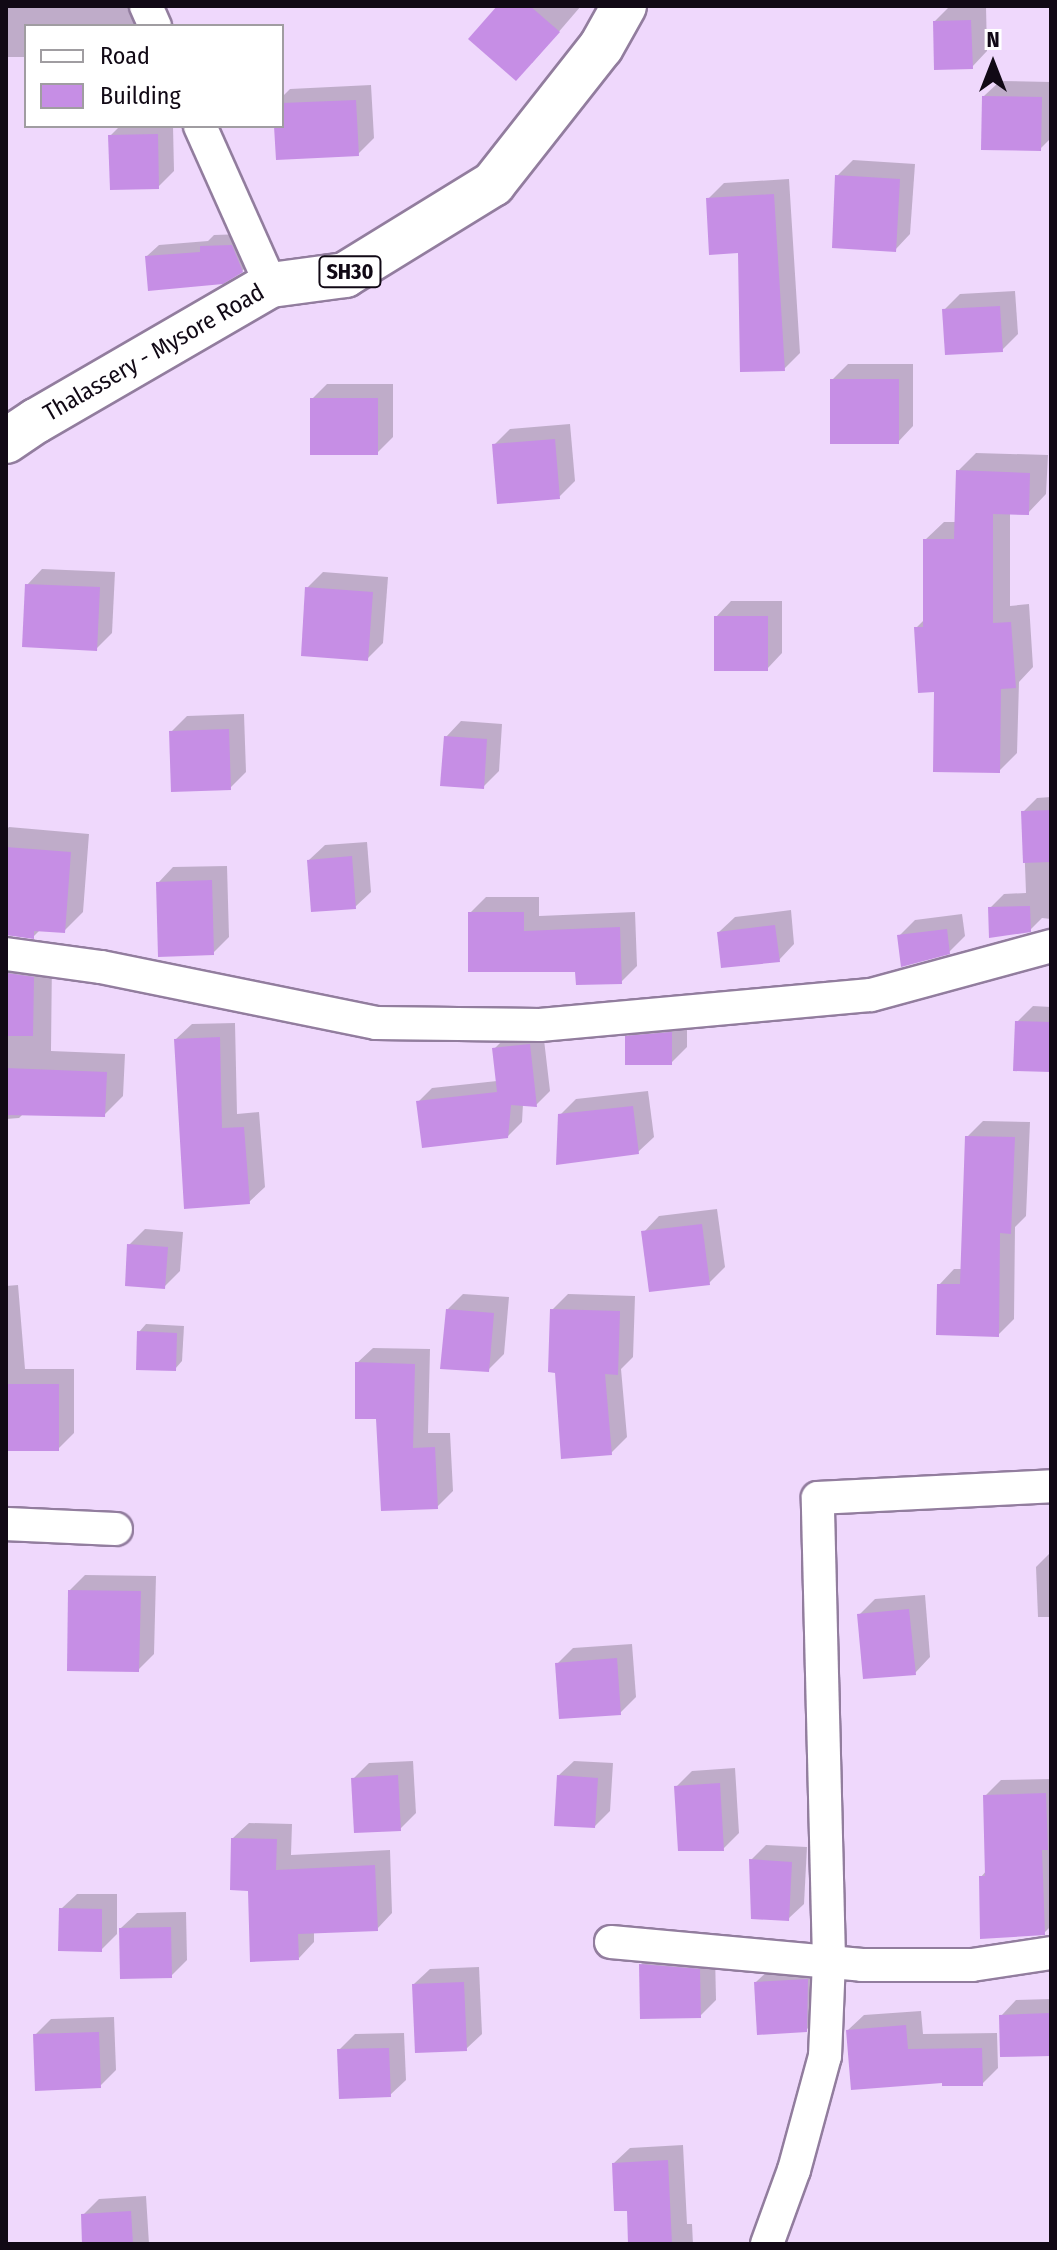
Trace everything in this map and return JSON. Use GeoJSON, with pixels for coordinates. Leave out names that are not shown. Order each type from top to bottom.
{"type":"FeatureCollection","features":[{"type":"Feature","properties":{"kind":"main road","name":"Thalassery - Mysore Road"},"geometry":{"type":"LineString","coordinates":[[6,441],[271,285],[345,275],[493,184],[601,47],[624,6]]}},
{"type":"Feature","properties":{"kind":"street"},"geometry":{"type":"LineString","coordinates":[[201,128],[271,285]]}},
{"type":"Feature","properties":{"kind":"street"},"geometry":{"type":"LineString","coordinates":[[6,954],[101,967],[376,1023],[540,1025],[871,995],[1051,946]]}},
{"type":"Feature","properties":{"kind":"street"},"geometry":{"type":"LineString","coordinates":[[767,2244],[794,2170],[825,2056],[829,1960],[818,1498],[1051,1486]]}},
{"type":"Feature","properties":{"kind":"street"},"geometry":{"type":"LineString","coordinates":[[6,1524],[116,1529]]}},
{"type":"Feature","properties":{"kind":"street"},"geometry":{"type":"LineString","coordinates":[[611,1942],[862,1965],[972,1965],[1051,1953]]}},
{"type":"Feature","properties":{"kind":"building"},"geometry":{"type":"Polygon","coordinates":[[[497,6],[530,6],[560,32],[516,81],[468,39],[497,6]]]}},
{"type":"Feature","properties":{"kind":"building"},"geometry":{"type":"Polygon","coordinates":[[[971,20],[973,69],[934,70],[933,21],[971,20]]]}},
{"type":"Feature","properties":{"kind":"building"},"geometry":{"type":"Polygon","coordinates":[[[982,96],[1042,97],[1041,151],[981,150],[982,96]]]}},
{"type":"Feature","properties":{"kind":"building"},"geometry":{"type":"Polygon","coordinates":[[[356,100],[359,156],[276,160],[274,128],[284,128],[284,103],[356,100]]]}},
{"type":"Feature","properties":{"kind":"building"},"geometry":{"type":"Polygon","coordinates":[[[158,134],[159,189],[110,190],[108,135],[158,134]]]}},
{"type":"Feature","properties":{"kind":"building"},"geometry":{"type":"Polygon","coordinates":[[[835,175],[900,179],[896,252],[832,248],[835,175]]]}},
{"type":"Feature","properties":{"kind":"building"},"geometry":{"type":"Polygon","coordinates":[[[774,194],[785,371],[740,372],[738,253],[709,255],[706,198],[774,194]]]}},
{"type":"Feature","properties":{"kind":"building"},"geometry":{"type":"Polygon","coordinates":[[[232,245],[243,272],[223,284],[148,291],[145,256],[200,252],[200,246],[232,245]]]}},
{"type":"Feature","properties":{"kind":"building"},"geometry":{"type":"Polygon","coordinates":[[[1000,306],[1003,352],[945,355],[942,309],[1000,306]]]}},
{"type":"Feature","properties":{"kind":"building"},"geometry":{"type":"Polygon","coordinates":[[[830,379],[899,379],[899,444],[830,444],[830,379]]]}},
{"type":"Feature","properties":{"kind":"building"},"geometry":{"type":"Polygon","coordinates":[[[310,398],[378,398],[378,455],[310,455],[310,398]]]}},
{"type":"Feature","properties":{"kind":"building"},"geometry":{"type":"Polygon","coordinates":[[[555,439],[560,499],[497,504],[492,444],[555,439]]]}},
{"type":"Feature","properties":{"kind":"building"},"geometry":{"type":"Polygon","coordinates":[[[956,470],[1030,473],[1029,515],[993,514],[993,623],[1011,622],[1016,688],[1001,689],[1000,773],[933,772],[934,692],[918,693],[914,627],[923,627],[923,539],[954,539],[956,470]]]}},
{"type":"Feature","properties":{"kind":"building"},"geometry":{"type":"Polygon","coordinates":[[[25,584],[100,587],[97,651],[22,647],[25,584]]]}},
{"type":"Feature","properties":{"kind":"building"},"geometry":{"type":"Polygon","coordinates":[[[305,587],[373,592],[368,661],[301,656],[305,587]]]}},
{"type":"Feature","properties":{"kind":"building"},"geometry":{"type":"Polygon","coordinates":[[[714,616],[768,616],[768,671],[714,671],[714,616]]]}},
{"type":"Feature","properties":{"kind":"building"},"geometry":{"type":"Polygon","coordinates":[[[229,729],[231,790],[171,792],[169,731],[229,729]]]}},
{"type":"Feature","properties":{"kind":"building"},"geometry":{"type":"Polygon","coordinates":[[[444,736],[487,739],[484,789],[440,786],[444,736]]]}},
{"type":"Feature","properties":{"kind":"building"},"geometry":{"type":"Polygon","coordinates":[[[1051,810],[1051,862],[1023,863],[1021,811],[1051,810]]]}},
{"type":"Feature","properties":{"kind":"building"},"geometry":{"type":"Polygon","coordinates":[[[6,847],[71,852],[65,933],[34,931],[34,939],[6,935],[6,847]]]}},
{"type":"Feature","properties":{"kind":"building"},"geometry":{"type":"Polygon","coordinates":[[[352,856],[356,909],[311,912],[307,860],[352,856]]]}},
{"type":"Feature","properties":{"kind":"building"},"geometry":{"type":"Polygon","coordinates":[[[212,880],[214,955],[158,957],[156,882],[212,880]]]}},
{"type":"Feature","properties":{"kind":"building"},"geometry":{"type":"Polygon","coordinates":[[[1030,906],[1031,932],[989,938],[988,907],[1030,906]]]}},
{"type":"Feature","properties":{"kind":"building"},"geometry":{"type":"Polygon","coordinates":[[[468,912],[524,912],[524,931],[620,927],[622,984],[576,985],[575,972],[468,972],[468,912]]]}},
{"type":"Feature","properties":{"kind":"building"},"geometry":{"type":"Polygon","coordinates":[[[775,925],[780,962],[721,968],[717,932],[775,925]]]}},
{"type":"Feature","properties":{"kind":"building"},"geometry":{"type":"Polygon","coordinates":[[[947,929],[950,954],[901,967],[897,935],[947,929]]]}},
{"type":"Feature","properties":{"kind":"building"},"geometry":{"type":"Polygon","coordinates":[[[6,973],[34,977],[33,1036],[6,1036],[6,973]]]}},
{"type":"Feature","properties":{"kind":"building"},"geometry":{"type":"Polygon","coordinates":[[[1015,1021],[1051,1022],[1051,1072],[1013,1071],[1015,1021]]]}},
{"type":"Feature","properties":{"kind":"building"},"geometry":{"type":"Polygon","coordinates":[[[672,1032],[672,1065],[625,1065],[625,1036],[672,1032]]]}},
{"type":"Feature","properties":{"kind":"building"},"geometry":{"type":"Polygon","coordinates":[[[220,1037],[222,1128],[244,1127],[250,1204],[184,1209],[174,1039],[220,1037]]]}},
{"type":"Feature","properties":{"kind":"building"},"geometry":{"type":"Polygon","coordinates":[[[530,1044],[537,1107],[511,1105],[508,1138],[422,1148],[416,1101],[497,1092],[492,1048],[530,1044]]]}},
{"type":"Feature","properties":{"kind":"building"},"geometry":{"type":"Polygon","coordinates":[[[6,1068],[107,1072],[105,1117],[6,1115],[6,1068]]]}},
{"type":"Feature","properties":{"kind":"building"},"geometry":{"type":"Polygon","coordinates":[[[633,1106],[639,1154],[556,1165],[558,1114],[633,1106]]]}},
{"type":"Feature","properties":{"kind":"building"},"geometry":{"type":"Polygon","coordinates":[[[965,1136],[1015,1137],[1011,1234],[1000,1233],[999,1337],[936,1335],[937,1284],[960,1284],[965,1136]]]}},
{"type":"Feature","properties":{"kind":"building"},"geometry":{"type":"Polygon","coordinates":[[[702,1224],[710,1285],[649,1292],[641,1231],[702,1224]]]}},
{"type":"Feature","properties":{"kind":"building"},"geometry":{"type":"Polygon","coordinates":[[[127,1244],[168,1247],[165,1289],[125,1286],[127,1244]]]}},
{"type":"Feature","properties":{"kind":"building"},"geometry":{"type":"Polygon","coordinates":[[[446,1309],[494,1313],[489,1372],[440,1369],[446,1309]]]}},
{"type":"Feature","properties":{"kind":"building"},"geometry":{"type":"Polygon","coordinates":[[[550,1309],[620,1311],[618,1375],[605,1374],[612,1455],[561,1459],[555,1373],[548,1372],[550,1309]]]}},
{"type":"Feature","properties":{"kind":"building"},"geometry":{"type":"Polygon","coordinates":[[[137,1331],[177,1333],[176,1371],[136,1370],[137,1331]]]}},
{"type":"Feature","properties":{"kind":"building"},"geometry":{"type":"Polygon","coordinates":[[[355,1362],[415,1364],[413,1448],[435,1447],[438,1509],[381,1511],[376,1419],[355,1419],[355,1362]]]}},
{"type":"Feature","properties":{"kind":"building"},"geometry":{"type":"Polygon","coordinates":[[[6,1384],[59,1384],[59,1451],[6,1451],[6,1384]]]}},
{"type":"Feature","properties":{"kind":"building"},"geometry":{"type":"Polygon","coordinates":[[[68,1590],[141,1591],[139,1672],[67,1671],[68,1590]]]}},
{"type":"Feature","properties":{"kind":"building"},"geometry":{"type":"Polygon","coordinates":[[[909,1609],[916,1675],[863,1679],[857,1614],[909,1609]]]}},
{"type":"Feature","properties":{"kind":"building"},"geometry":{"type":"Polygon","coordinates":[[[617,1658],[621,1715],[559,1719],[555,1663],[617,1658]]]}},
{"type":"Feature","properties":{"kind":"building"},"geometry":{"type":"Polygon","coordinates":[[[398,1775],[401,1831],[354,1833],[351,1778],[398,1775]]]}},
{"type":"Feature","properties":{"kind":"building"},"geometry":{"type":"Polygon","coordinates":[[[557,1775],[598,1778],[595,1828],[554,1826],[557,1775]]]}},
{"type":"Feature","properties":{"kind":"building"},"geometry":{"type":"Polygon","coordinates":[[[720,1783],[724,1851],[678,1851],[674,1786],[720,1783]]]}},
{"type":"Feature","properties":{"kind":"building"},"geometry":{"type":"Polygon","coordinates":[[[1046,1793],[1048,1850],[1042,1850],[1045,1935],[980,1939],[979,1876],[985,1876],[983,1795],[1046,1793]]]}},
{"type":"Feature","properties":{"kind":"building"},"geometry":{"type":"Polygon","coordinates":[[[231,1838],[277,1839],[276,1870],[375,1865],[378,1931],[298,1934],[299,1960],[250,1962],[248,1891],[230,1890],[231,1838]]]}},
{"type":"Feature","properties":{"kind":"building"},"geometry":{"type":"Polygon","coordinates":[[[749,1859],[792,1862],[789,1921],[751,1919],[749,1859]]]}},
{"type":"Feature","properties":{"kind":"building"},"geometry":{"type":"Polygon","coordinates":[[[59,1908],[102,1909],[102,1952],[58,1951],[59,1908]]]}},
{"type":"Feature","properties":{"kind":"building"},"geometry":{"type":"Polygon","coordinates":[[[171,1927],[172,1978],[120,1979],[119,1928],[171,1927]]]}},
{"type":"Feature","properties":{"kind":"building"},"geometry":{"type":"Polygon","coordinates":[[[639,1964],[700,1969],[701,2018],[640,2019],[639,1964]]]}},
{"type":"Feature","properties":{"kind":"building"},"geometry":{"type":"Polygon","coordinates":[[[808,1979],[807,2032],[757,2035],[754,1982],[808,1979]]]}},
{"type":"Feature","properties":{"kind":"building"},"geometry":{"type":"Polygon","coordinates":[[[464,1982],[467,2051],[415,2053],[412,1984],[464,1982]]]}},
{"type":"Feature","properties":{"kind":"building"},"geometry":{"type":"Polygon","coordinates":[[[1050,2013],[1051,2056],[1000,2057],[999,2015],[1050,2013]]]}},
{"type":"Feature","properties":{"kind":"building"},"geometry":{"type":"Polygon","coordinates":[[[906,2025],[908,2049],[982,2048],[983,2086],[942,2086],[942,2083],[851,2090],[846,2030],[906,2025]]]}},
{"type":"Feature","properties":{"kind":"building"},"geometry":{"type":"Polygon","coordinates":[[[99,2032],[101,2088],[35,2091],[33,2034],[99,2032]]]}},
{"type":"Feature","properties":{"kind":"building"},"geometry":{"type":"Polygon","coordinates":[[[389,2048],[391,2097],[339,2099],[337,2049],[389,2048]]]}},
{"type":"Feature","properties":{"kind":"building"},"geometry":{"type":"Polygon","coordinates":[[[668,2160],[672,2244],[628,2244],[627,2211],[614,2211],[612,2163],[668,2160]]]}},
{"type":"Feature","properties":{"kind":"building"},"geometry":{"type":"Polygon","coordinates":[[[131,2211],[133,2244],[82,2244],[81,2214],[131,2211]]]}}]}
